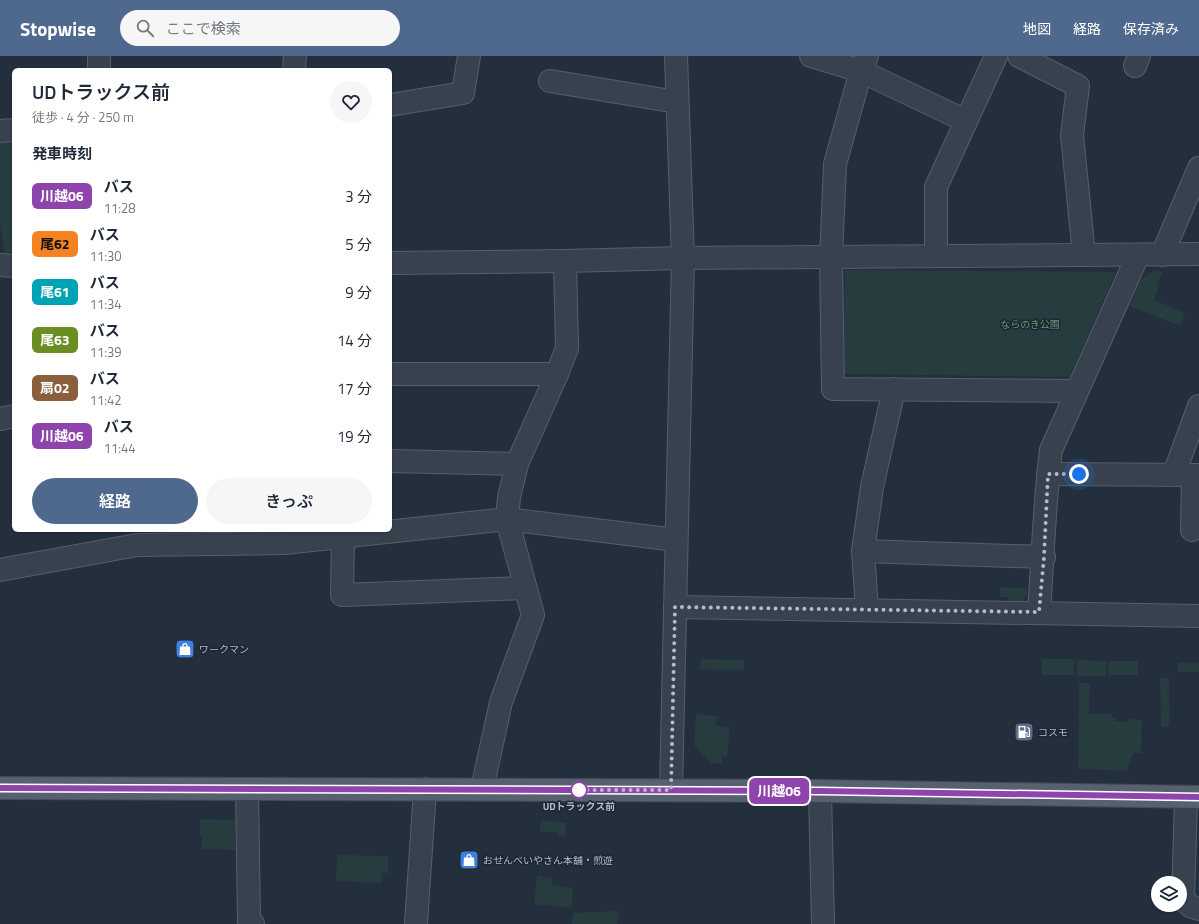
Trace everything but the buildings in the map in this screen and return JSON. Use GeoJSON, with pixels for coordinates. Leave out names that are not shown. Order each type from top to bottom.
{"type":"FeatureCollection","features":[{"type":"Feature","properties":{"kind":"main road"},"geometry":{"type":"LineString","coordinates":[[0,788],[820,791],[1193,797]]}},
{"type":"Feature","properties":{"kind":"street"},"geometry":{"type":"LineString","coordinates":[[99,56],[99,68]]}},
{"type":"Feature","properties":{"kind":"street"},"geometry":{"type":"LineString","coordinates":[[294,68],[295,56]]}},
{"type":"Feature","properties":{"kind":"street"},"geometry":{"type":"LineString","coordinates":[[392,105],[463,93],[469,56]]}},
{"type":"Feature","properties":{"kind":"street"},"geometry":{"type":"LineString","coordinates":[[671,790],[683,258],[676,56]]}},
{"type":"Feature","properties":{"kind":"street"},"geometry":{"type":"LineString","coordinates":[[811,56],[864,64],[966,121]]}},
{"type":"Feature","properties":{"kind":"street"},"geometry":{"type":"LineString","coordinates":[[936,256],[936,187],[996,56]]}},
{"type":"Feature","properties":{"kind":"street"},"geometry":{"type":"LineString","coordinates":[[1019,56],[1078,86],[1072,135],[1084,255]]}},
{"type":"Feature","properties":{"kind":"street"},"geometry":{"type":"LineString","coordinates":[[864,64],[835,164],[831,258],[833,389],[1077,391]]}},
{"type":"Feature","properties":{"kind":"street"},"geometry":{"type":"LineString","coordinates":[[550,81],[677,102]]}},
{"type":"Feature","properties":{"kind":"street"},"geometry":{"type":"LineString","coordinates":[[0,131],[12,130]]}},
{"type":"Feature","properties":{"kind":"street"},"geometry":{"type":"LineString","coordinates":[[1162,254],[1199,168]]}},
{"type":"Feature","properties":{"kind":"street"},"geometry":{"type":"LineString","coordinates":[[392,263],[683,258],[1199,254]]}},
{"type":"Feature","properties":{"kind":"street"},"geometry":{"type":"LineString","coordinates":[[1039,612],[1044,557],[1048,474],[1051,450],[1138,255]]}},
{"type":"Feature","properties":{"kind":"street"},"geometry":{"type":"LineString","coordinates":[[482,789],[502,702],[533,616],[506,519],[509,497],[517,464],[567,348],[565,261]]}},
{"type":"Feature","properties":{"kind":"street"},"geometry":{"type":"LineString","coordinates":[[0,265],[12,266]]}},
{"type":"Feature","properties":{"kind":"street"},"geometry":{"type":"LineString","coordinates":[[392,374],[557,374]]}},
{"type":"Feature","properties":{"kind":"street"},"geometry":{"type":"LineString","coordinates":[[867,610],[863,551],[872,488],[894,389]]}},
{"type":"Feature","properties":{"kind":"street"},"geometry":{"type":"LineString","coordinates":[[1192,530],[1189,474],[1199,406]]}},
{"type":"Feature","properties":{"kind":"street"},"geometry":{"type":"LineString","coordinates":[[0,419],[12,416]]}},
{"type":"Feature","properties":{"kind":"street"},"geometry":{"type":"LineString","coordinates":[[392,461],[517,464]]}},
{"type":"Feature","properties":{"kind":"street"},"geometry":{"type":"LineString","coordinates":[[1048,474],[1189,474]]}},
{"type":"Feature","properties":{"kind":"street"},"geometry":{"type":"LineString","coordinates":[[392,532],[506,519],[676,540]]}},
{"type":"Feature","properties":{"kind":"street"},"geometry":{"type":"LineString","coordinates":[[0,570],[137,537],[343,537],[388,532]]}},
{"type":"Feature","properties":{"kind":"street"},"geometry":{"type":"LineString","coordinates":[[343,537],[342,595],[525,588]]}},
{"type":"Feature","properties":{"kind":"street"},"geometry":{"type":"LineString","coordinates":[[863,551],[1044,557]]}},
{"type":"Feature","properties":{"kind":"street"},"geometry":{"type":"LineString","coordinates":[[675,607],[1039,612],[1199,616]]}},
{"type":"Feature","properties":{"kind":"street"},"geometry":{"type":"LineString","coordinates":[[247,789],[249,920],[253,924]]}},
{"type":"Feature","properties":{"kind":"street"},"geometry":{"type":"LineString","coordinates":[[416,924],[425,789]]}},
{"type":"Feature","properties":{"kind":"street"},"geometry":{"type":"LineString","coordinates":[[820,791],[823,924]]}},
{"type":"Feature","properties":{"kind":"street"},"geometry":{"type":"LineString","coordinates":[[1193,797],[1183,900],[1192,907],[1199,909]]}},
{"type":"Feature","properties":{"kind":"green space"},"geometry":{"type":"Polygon","coordinates":[[[0,136],[12,136],[12,256],[5,256],[0,225],[0,136]]]}},
{"type":"Feature","properties":{"kind":"green space","name":"ならのき公園"},"geometry":{"type":"Polygon","coordinates":[[[845,270],[1116,272],[1070,377],[843,374],[845,270]]]}},
{"type":"Feature","properties":{"kind":"green space"},"geometry":{"type":"Polygon","coordinates":[[[1154,270],[1163,272],[1157,284],[1159,286],[1154,300],[1185,313],[1180,326],[1130,306],[1140,281],[1154,270]]]}},
{"type":"Feature","properties":{"kind":"green space"},"geometry":{"type":"Polygon","coordinates":[[[1000,587],[1027,588],[1027,595],[1021,601],[1009,601],[1009,597],[1000,597],[1000,587]]]}},
{"type":"Feature","properties":{"kind":"green space"},"geometry":{"type":"Polygon","coordinates":[[[701,659],[744,660],[744,670],[700,669],[701,659]]]}},
{"type":"Feature","properties":{"kind":"green space"},"geometry":{"type":"Polygon","coordinates":[[[1042,659],[1074,659],[1074,675],[1042,675],[1042,659]]]}},
{"type":"Feature","properties":{"kind":"green space"},"geometry":{"type":"Polygon","coordinates":[[[1077,660],[1106,661],[1106,676],[1077,676],[1077,660]]]}},
{"type":"Feature","properties":{"kind":"green space"},"geometry":{"type":"Polygon","coordinates":[[[1108,661],[1138,661],[1138,675],[1108,675],[1108,661]]]}},
{"type":"Feature","properties":{"kind":"green space"},"geometry":{"type":"Polygon","coordinates":[[[1178,662],[1199,663],[1199,672],[1178,672],[1178,662]]]}},
{"type":"Feature","properties":{"kind":"green space"},"geometry":{"type":"Polygon","coordinates":[[[1160,678],[1169,678],[1170,726],[1161,727],[1160,678]]]}},
{"type":"Feature","properties":{"kind":"green space"},"geometry":{"type":"Polygon","coordinates":[[[1079,683],[1090,683],[1089,714],[1112,714],[1112,718],[1115,718],[1115,721],[1128,722],[1128,719],[1142,720],[1141,753],[1133,753],[1127,771],[1078,769],[1079,683]]]}},
{"type":"Feature","properties":{"kind":"green space"},"geometry":{"type":"Polygon","coordinates":[[[696,714],[717,716],[716,726],[730,727],[727,757],[722,756],[722,764],[711,763],[694,745],[696,714]]]}},
{"type":"Feature","properties":{"kind":"green space"},"geometry":{"type":"Polygon","coordinates":[[[200,819],[235,820],[235,850],[202,849],[200,819]]]}},
{"type":"Feature","properties":{"kind":"green space"},"geometry":{"type":"Polygon","coordinates":[[[541,820],[566,823],[565,837],[558,836],[558,833],[540,831],[541,820]]]}},
{"type":"Feature","properties":{"kind":"green space"},"geometry":{"type":"Polygon","coordinates":[[[337,855],[388,856],[388,873],[382,873],[381,883],[336,881],[337,855]]]}},
{"type":"Feature","properties":{"kind":"green space"},"geometry":{"type":"Polygon","coordinates":[[[537,876],[552,878],[552,885],[573,888],[571,908],[534,904],[537,876]]]}},
{"type":"Feature","properties":{"kind":"green space"},"geometry":{"type":"Polygon","coordinates":[[[619,911],[617,924],[572,924],[573,913],[619,911]]]}},
{"type":"Feature","properties":{"kind":"bus line","name":"川越06"},"geometry":{"type":"LineString","coordinates":[[0,788],[820,791],[1199,797]]}},
{"type":"Feature","properties":{"kind":"place","name":"ワークマン"},"geometry":{"type":"Point","coordinates":[185,649]}},
{"type":"Feature","properties":{"kind":"place","name":"コスモ"},"geometry":{"type":"Point","coordinates":[1024,732]}},
{"type":"Feature","properties":{"kind":"place","name":"UDトラックス前"},"geometry":{"type":"Point","coordinates":[579,790]}},
{"type":"Feature","properties":{"kind":"place","name":"おせんべいやさん本舗・煎遊"},"geometry":{"type":"Point","coordinates":[469,860]}},
{"type":"Feature","properties":{"kind":"route"},"geometry":{"type":"LineString","coordinates":[[579,790],[576,790],[671,790],[675,607],[1039,612],[1044,557],[1048,474],[1079,474]]}}]}
